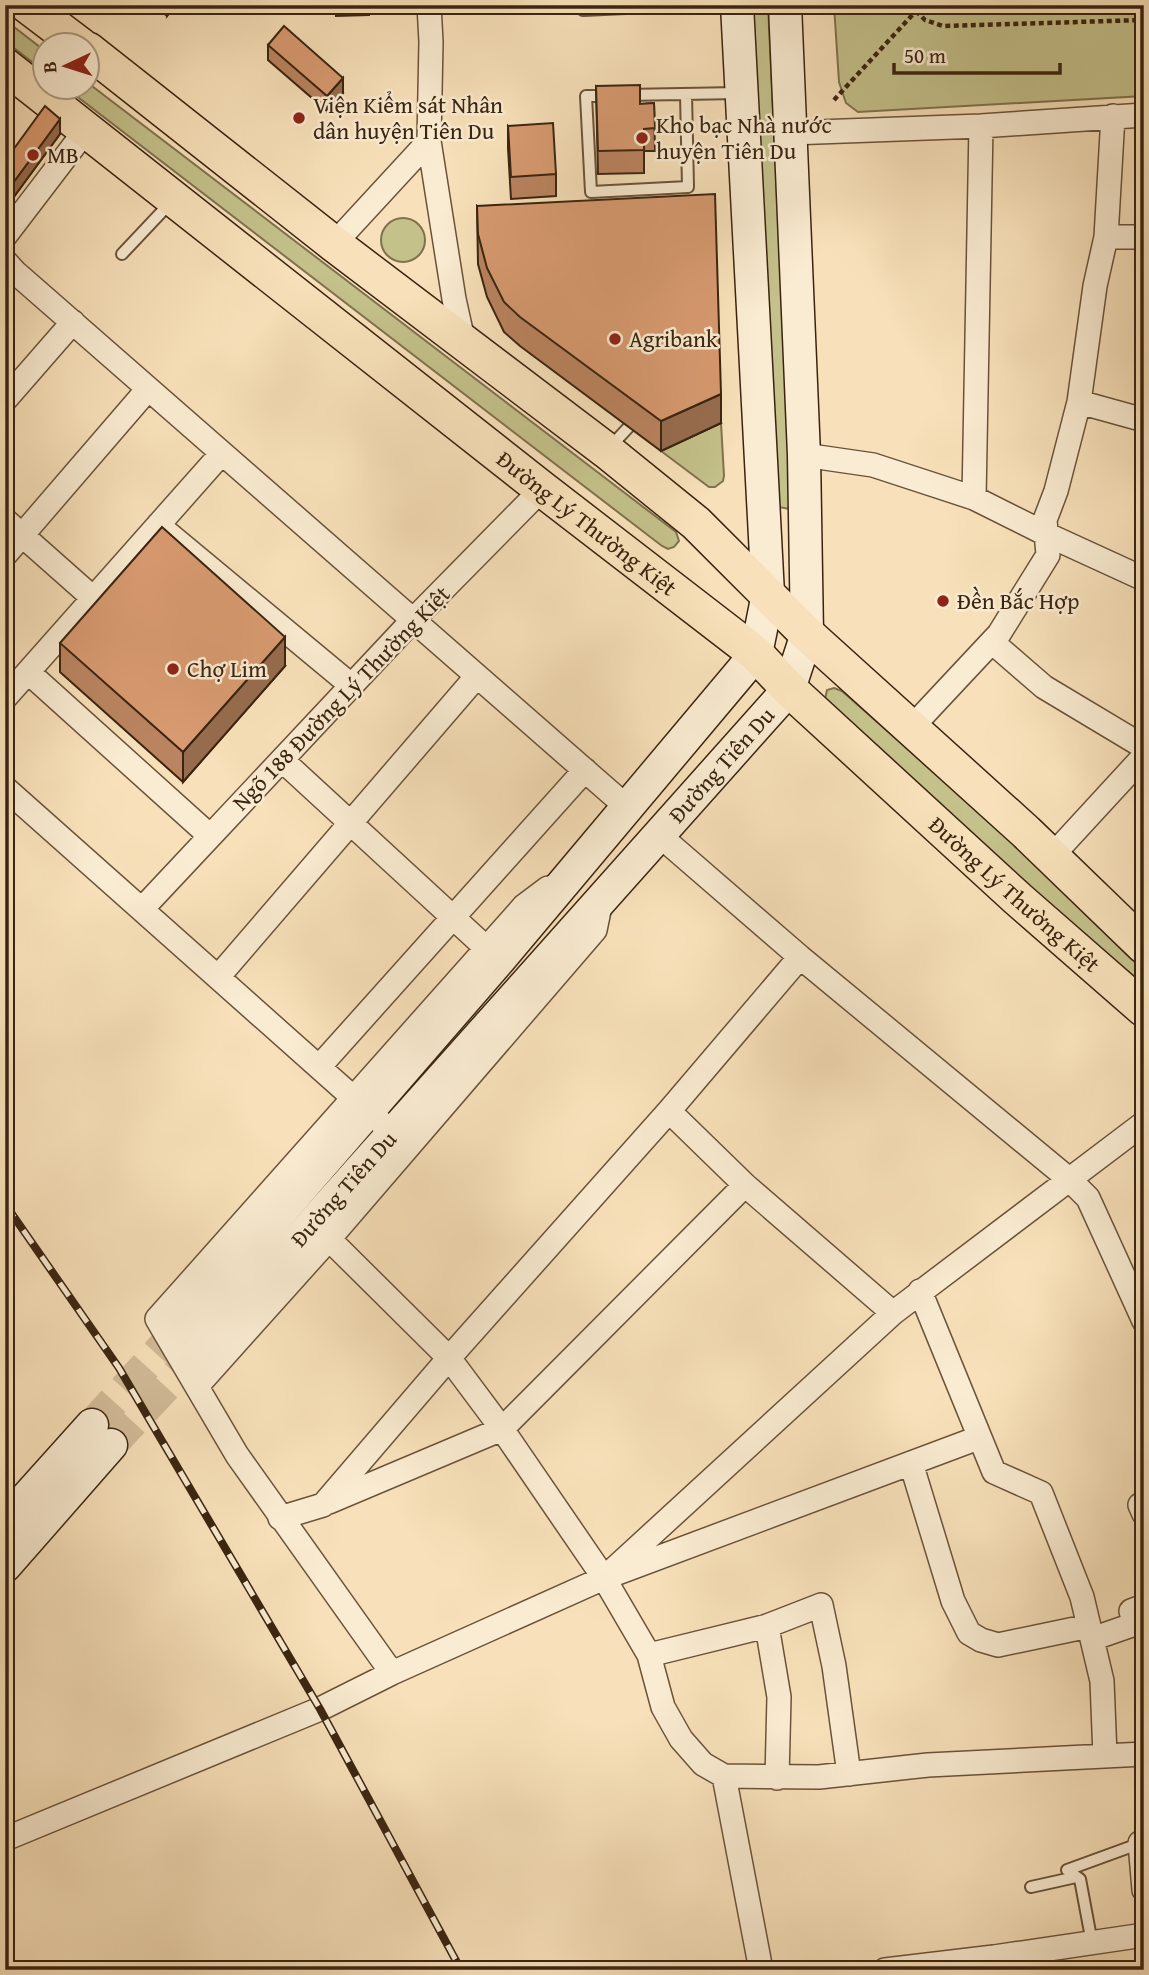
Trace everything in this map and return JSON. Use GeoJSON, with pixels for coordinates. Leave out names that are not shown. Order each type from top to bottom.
{"type":"FeatureCollection","features":[{"type":"Feature","properties":{"kind":"main road"},"geometry":{"type":"LineString","coordinates":[[27,5],[63,32]]}},
{"type":"Feature","properties":{"kind":"main road","name":"Đường Tiên Du"},"geometry":{"type":"LineString","coordinates":[[737,5],[768,594],[756,654],[628,808],[492,954],[361,1103],[189,1341],[394,1134],[789,689],[807,634],[804,455],[785,5]]}},
{"type":"Feature","properties":{"kind":"main road"},"geometry":{"type":"LineString","coordinates":[[102,61],[334,244],[607,451],[696,523],[807,634],[1052,856],[1144,946]]}},
{"type":"Feature","properties":{"kind":"main road","name":"Đường Lý Thường Kiệt"},"geometry":{"type":"LineString","coordinates":[[5,66],[756,654],[789,689],[1018,899],[1144,1009]]}},
{"type":"Feature","properties":{"kind":"main road"},"geometry":{"type":"LineString","coordinates":[[5,1522],[102,1435],[5,1566]]}},
{"type":"Feature","properties":{"kind":"street"},"geometry":{"type":"LineString","coordinates":[[429,5],[429,142],[463,340]]}},
{"type":"Feature","properties":{"kind":"street"},"geometry":{"type":"LineString","coordinates":[[790,133],[981,126],[1144,114]]}},
{"type":"Feature","properties":{"kind":"street"},"geometry":{"type":"LineString","coordinates":[[912,727],[992,642],[1048,555],[1045,520],[1056,491],[1079,401],[1106,237],[1113,116]]}},
{"type":"Feature","properties":{"kind":"street"},"geometry":{"type":"LineString","coordinates":[[974,498],[981,126]]}},
{"type":"Feature","properties":{"kind":"street"},"geometry":{"type":"LineString","coordinates":[[5,236],[86,130]]}},
{"type":"Feature","properties":{"kind":"street"},"geometry":{"type":"LineString","coordinates":[[334,244],[429,142]]}},
{"type":"Feature","properties":{"kind":"street"},"geometry":{"type":"LineString","coordinates":[[1106,237],[1144,237]]}},
{"type":"Feature","properties":{"kind":"street"},"geometry":{"type":"LineString","coordinates":[[5,261],[628,808]]}},
{"type":"Feature","properties":{"kind":"street"},"geometry":{"type":"LineString","coordinates":[[5,400],[73,322]]}},
{"type":"Feature","properties":{"kind":"street"},"geometry":{"type":"LineString","coordinates":[[5,555],[14,527],[148,389]]}},
{"type":"Feature","properties":{"kind":"street"},"geometry":{"type":"LineString","coordinates":[[1079,401],[1144,420]]}},
{"type":"Feature","properties":{"kind":"street"},"geometry":{"type":"LineString","coordinates":[[5,698],[222,453]]}},
{"type":"Feature","properties":{"kind":"street"},"geometry":{"type":"LineString","coordinates":[[804,455],[873,465],[974,498],[1048,536],[1144,579]]}},
{"type":"Feature","properties":{"kind":"street","name":"Ngõ 188 Đường Lý Thường Kiệt"},"geometry":{"type":"LineString","coordinates":[[142,909],[413,621],[542,489]]}},
{"type":"Feature","properties":{"kind":"street"},"geometry":{"type":"LineString","coordinates":[[158,524],[352,686]]}},
{"type":"Feature","properties":{"kind":"street"},"geometry":{"type":"LineString","coordinates":[[14,527],[93,598]]}},
{"type":"Feature","properties":{"kind":"street"},"geometry":{"type":"LineString","coordinates":[[992,642],[1044,687],[1144,747]]}},
{"type":"Feature","properties":{"kind":"street"},"geometry":{"type":"LineString","coordinates":[[28,672],[210,836]]}},
{"type":"Feature","properties":{"kind":"street"},"geometry":{"type":"LineString","coordinates":[[218,977],[477,676]]}},
{"type":"Feature","properties":{"kind":"street"},"geometry":{"type":"LineString","coordinates":[[1052,856],[1144,756]]}},
{"type":"Feature","properties":{"kind":"street"},"geometry":{"type":"LineString","coordinates":[[282,760],[492,954]]}},
{"type":"Feature","properties":{"kind":"street"},"geometry":{"type":"LineString","coordinates":[[319,1067],[585,770]]}},
{"type":"Feature","properties":{"kind":"street"},"geometry":{"type":"LineString","coordinates":[[5,788],[394,1134]]}},
{"type":"Feature","properties":{"kind":"street"},"geometry":{"type":"LineString","coordinates":[[659,835],[800,957],[1070,1180],[1088,1198],[1144,1321]]}},
{"type":"Feature","properties":{"kind":"street"},"geometry":{"type":"LineString","coordinates":[[198,1385],[329,1239],[596,930],[601,901]]}},
{"type":"Feature","properties":{"kind":"street"},"geometry":{"type":"LineString","coordinates":[[323,1505],[449,1358],[670,1111],[800,957]]}},
{"type":"Feature","properties":{"kind":"street"},"geometry":{"type":"LineString","coordinates":[[361,1103],[157,1319],[237,1455],[392,1673]]}},
{"type":"Feature","properties":{"kind":"street"},"geometry":{"type":"LineString","coordinates":[[670,1111],[745,1185],[894,1313]]}},
{"type":"Feature","properties":{"kind":"street"},"geometry":{"type":"LineString","coordinates":[[604,1578],[919,1291],[1144,1124]]}},
{"type":"Feature","properties":{"kind":"street"},"geometry":{"type":"LineString","coordinates":[[280,1518],[323,1505],[502,1429],[745,1185]]}},
{"type":"Feature","properties":{"kind":"street"},"geometry":{"type":"LineString","coordinates":[[329,1239],[449,1358],[502,1429],[604,1578],[649,1655],[663,1707],[681,1739],[703,1764],[724,1776],[777,1778],[849,1774],[928,1765],[1144,1754]]}},
{"type":"Feature","properties":{"kind":"street"},"geometry":{"type":"LineString","coordinates":[[919,1291],[993,1472],[1041,1493],[1082,1597],[1101,1681],[1105,1756]]}},
{"type":"Feature","properties":{"kind":"street"},"geometry":{"type":"LineString","coordinates":[[5,1839],[320,1709],[392,1673],[604,1578],[978,1438]]}},
{"type":"Feature","properties":{"kind":"street"},"geometry":{"type":"LineString","coordinates":[[911,1463],[953,1601],[969,1633],[998,1645],[1090,1633],[1135,1625],[1131,1611],[1144,1606]]}},
{"type":"Feature","properties":{"kind":"street"},"geometry":{"type":"LineString","coordinates":[[649,1655],[767,1626],[821,1605],[834,1666],[849,1774]]}},
{"type":"Feature","properties":{"kind":"street"},"geometry":{"type":"LineString","coordinates":[[767,1626],[779,1697],[777,1778]]}},
{"type":"Feature","properties":{"kind":"street"},"geometry":{"type":"LineString","coordinates":[[724,1776],[761,1970]]}},
{"type":"Feature","properties":{"kind":"street"},"geometry":{"type":"LineString","coordinates":[[1142,1843],[1144,1890]]}},
{"type":"Feature","properties":{"kind":"street"},"geometry":{"type":"LineString","coordinates":[[886,1970],[1144,1935]]}},
{"type":"Feature","properties":{"kind":"lane"},"geometry":{"type":"LineString","coordinates":[[583,5],[583,10],[669,6]]}},
{"type":"Feature","properties":{"kind":"lane"},"geometry":{"type":"LineString","coordinates":[[686,94],[688,187],[591,191],[586,96],[686,94],[742,93]]}},
{"type":"Feature","properties":{"kind":"lane"},"geometry":{"type":"LineString","coordinates":[[122,254],[174,199]]}},
{"type":"Feature","properties":{"kind":"lane"},"geometry":{"type":"LineString","coordinates":[[607,451],[644,411]]}},
{"type":"Feature","properties":{"kind":"lane"},"geometry":{"type":"LineString","coordinates":[[1092,1943],[1080,1879],[1067,1870],[1142,1843]]}},
{"type":"Feature","properties":{"kind":"lane"},"geometry":{"type":"LineString","coordinates":[[1031,1887],[1076,1877]]}},
{"type":"Feature","properties":{"kind":"path"},"geometry":{"type":"LineString","coordinates":[[910,5],[925,20],[943,26],[1144,20]]}},
{"type":"Feature","properties":{"kind":"path"},"geometry":{"type":"LineString","coordinates":[[834,100],[916,10]]}},
{"type":"Feature","properties":{"kind":"shaded area"},"geometry":{"type":"Polygon","coordinates":[[[748,5],[768,5],[790,509],[778,507],[748,5]]]}},
{"type":"Feature","properties":{"kind":"shaded area"},"geometry":{"type":"Polygon","coordinates":[[[834,5],[1144,5],[1144,96],[858,112],[846,103],[839,82],[834,5]]]}},
{"type":"Feature","properties":{"kind":"shaded area"},"geometry":{"type":"Polygon","coordinates":[[[5,20],[32,41],[32,62],[5,41],[5,20]]]}},
{"type":"Feature","properties":{"kind":"shaded area"},"geometry":{"type":"Polygon","coordinates":[[[102,94],[676,532],[679,541],[674,547],[668,549],[84,102],[102,102],[102,94]]]}},
{"type":"Feature","properties":{"kind":"shaded area"},"geometry":{"type":"Polygon","coordinates":[[[403,218],[419,224],[425,240],[419,256],[403,262],[387,256],[381,240],[387,224],[403,218]]]}},
{"type":"Feature","properties":{"kind":"shaded area"},"geometry":{"type":"Polygon","coordinates":[[[721,423],[724,476],[723,481],[715,487],[709,487],[661,451],[721,423]]]}},
{"type":"Feature","properties":{"kind":"shaded area"},"geometry":{"type":"Polygon","coordinates":[[[834,688],[842,691],[1021,849],[1144,967],[1144,996],[825,699],[827,690],[834,688]]]}},
{"type":"Feature","properties":{"kind":"building"},"geometry":{"type":"Polygon","coordinates":[[[284,26],[343,78],[327,96],[268,45],[284,26]]]}},
{"type":"Feature","properties":{"kind":"building"},"geometry":{"type":"Polygon","coordinates":[[[640,85],[640,104],[654,103],[655,128],[644,129],[644,150],[598,151],[596,86],[640,85]]]}},
{"type":"Feature","properties":{"kind":"building"},"geometry":{"type":"Polygon","coordinates":[[[45,106],[60,119],[13,183],[5,177],[5,161],[45,106]]]}},
{"type":"Feature","properties":{"kind":"building"},"geometry":{"type":"Polygon","coordinates":[[[553,123],[556,174],[511,177],[508,126],[553,123]]]}},
{"type":"Feature","properties":{"kind":"building","name":"Agribank"},"geometry":{"type":"Polygon","coordinates":[[[715,194],[721,394],[661,421],[520,317],[504,302],[487,268],[478,234],[477,206],[715,194]]]}},
{"type":"Feature","properties":{"kind":"building","name":"Chợ Lim"},"geometry":{"type":"Polygon","coordinates":[[[162,527],[285,637],[183,752],[60,643],[162,527]]]}},
{"type":"Feature","properties":{"kind":"tunnel"},"geometry":{"type":"LineString","coordinates":[[92,1425],[180,1328]]}},
{"type":"Feature","properties":{"kind":"tunnel"},"geometry":{"type":"LineString","coordinates":[[111,1445],[197,1353]]}},
{"type":"Feature","properties":{"kind":"railway"},"geometry":{"type":"LineString","coordinates":[[5,1204],[119,1368],[320,1709],[461,1970]]}},
{"type":"Feature","properties":{"kind":"place","name":"Viện Kiểm sát Nhân dân huyện Tiên Du"},"geometry":{"type":"Point","coordinates":[299,118]}},
{"type":"Feature","properties":{"kind":"place","name":"Kho bạc Nhà nước huyện Tiên Du"},"geometry":{"type":"Point","coordinates":[642,138]}},
{"type":"Feature","properties":{"kind":"place","name":"MB"},"geometry":{"type":"Point","coordinates":[33,155]}},
{"type":"Feature","properties":{"kind":"place","name":"Agribank"},"geometry":{"type":"Point","coordinates":[615,339]}},
{"type":"Feature","properties":{"kind":"place","name":"Đền Bắc Hợp"},"geometry":{"type":"Point","coordinates":[943,601]}},
{"type":"Feature","properties":{"kind":"place","name":"Chợ Lim"},"geometry":{"type":"Point","coordinates":[173,669]}}]}
